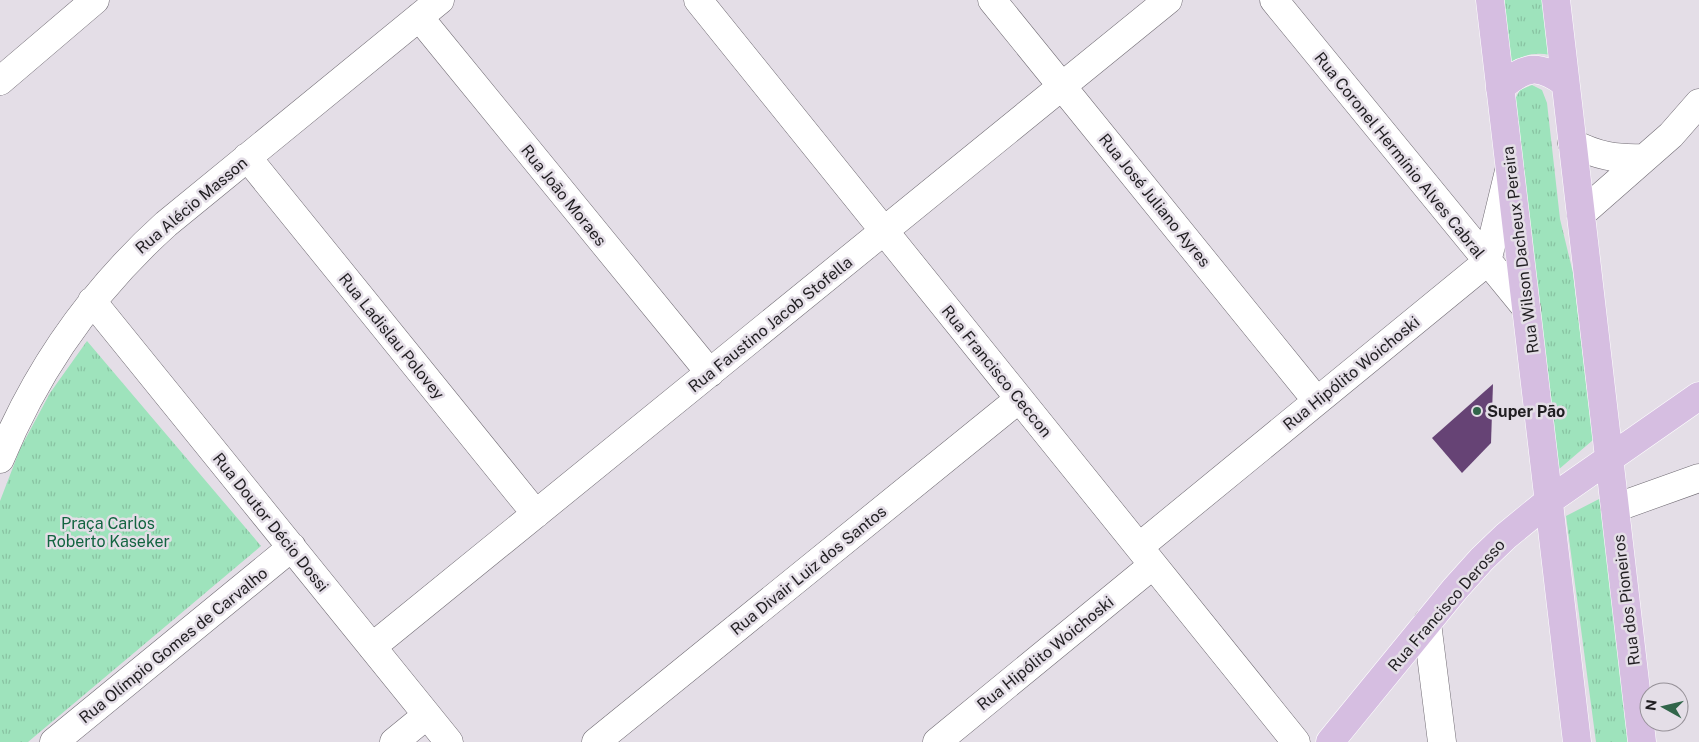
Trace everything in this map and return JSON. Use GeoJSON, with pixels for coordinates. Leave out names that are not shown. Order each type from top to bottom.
{"type":"FeatureCollection","features":[{"type":"Feature","properties":{"kind":"main road","name":"Rua Wilson Dacheux Pereira"},"geometry":{"type":"LineString","coordinates":[[1490,0],[1550,500]]}},
{"type":"Feature","properties":{"kind":"main road"},"geometry":{"type":"LineString","coordinates":[[1556,0],[1609,458]]}},
{"type":"Feature","properties":{"kind":"main road"},"geometry":{"type":"LineString","coordinates":[[1500,88],[1524,70],[1541,70],[1552,73],[1565,83]]}},
{"type":"Feature","properties":{"kind":"main road","name":"Rua Francisco Derosso"},"geometry":{"type":"LineString","coordinates":[[1330,742],[1427,622],[1482,559],[1506,536],[1550,500],[1699,396]]}},
{"type":"Feature","properties":{"kind":"main road","name":"Rua dos Pioneiros"},"geometry":{"type":"LineString","coordinates":[[1609,458],[1642,742]]}},
{"type":"Feature","properties":{"kind":"main road"},"geometry":{"type":"LineString","coordinates":[[1550,500],[1577,742]]}},
{"type":"Feature","properties":{"kind":"street"},"geometry":{"type":"LineString","coordinates":[[0,81],[95,0]]}},
{"type":"Feature","properties":{"kind":"street","name":"Rua Alécio Masson"},"geometry":{"type":"LineString","coordinates":[[0,459],[42,375],[69,333],[92,301],[139,248],[440,0]]}},
{"type":"Feature","properties":{"kind":"street","name":"Rua Francisco Ceccon"},"geometry":{"type":"LineString","coordinates":[[698,0],[1296,742]]}},
{"type":"Feature","properties":{"kind":"street","name":"Rua José Juliano Ayres"},"geometry":{"type":"LineString","coordinates":[[992,0],[1317,401]]}},
{"type":"Feature","properties":{"kind":"street","name":"Rua Faustino Jacob Stofella"},"geometry":{"type":"LineString","coordinates":[[372,647],[1168,0]]}},
{"type":"Feature","properties":{"kind":"street","name":"Rua Coronel Hermínio Alves Cabral"},"geometry":{"type":"LineString","coordinates":[[1274,0],[1527,309]]}},
{"type":"Feature","properties":{"kind":"street","name":"Rua João Moraes"},"geometry":{"type":"LineString","coordinates":[[418,17],[710,372]]}},
{"type":"Feature","properties":{"kind":"street"},"geometry":{"type":"LineString","coordinates":[[1581,214],[1671,135],[1699,103]]}},
{"type":"Feature","properties":{"kind":"street"},"geometry":{"type":"LineString","coordinates":[[1572,143],[1606,157],[1644,158]]}},
{"type":"Feature","properties":{"kind":"street","name":"Rua Ladislau Polovey"},"geometry":{"type":"LineString","coordinates":[[248,157],[536,514]]}},
{"type":"Feature","properties":{"kind":"street"},"geometry":{"type":"LineString","coordinates":[[1487,262],[1510,167]]}},
{"type":"Feature","properties":{"kind":"street","name":"Rua Hipólito Woichoski"},"geometry":{"type":"LineString","coordinates":[[937,742],[1317,401],[1487,262]]}},
{"type":"Feature","properties":{"kind":"street","name":"Rua Doutor Décio Dossi"},"geometry":{"type":"LineString","coordinates":[[92,301],[449,742]]}},
{"type":"Feature","properties":{"kind":"street","name":"Rua Divair Luiz dos Santos"},"geometry":{"type":"LineString","coordinates":[[596,742],[1019,399]]}},
{"type":"Feature","properties":{"kind":"street"},"geometry":{"type":"LineString","coordinates":[[1615,508],[1699,478]]}},
{"type":"Feature","properties":{"kind":"street","name":"Rua Olímpio Gomes de Carvalho"},"geometry":{"type":"LineString","coordinates":[[54,742],[292,547]]}},
{"type":"Feature","properties":{"kind":"street"},"geometry":{"type":"LineString","coordinates":[[1427,622],[1442,742]]}},
{"type":"Feature","properties":{"kind":"street"},"geometry":{"type":"LineString","coordinates":[[394,742],[427,715]]}},
{"type":"Feature","properties":{"kind":"green space"},"geometry":{"type":"Polygon","coordinates":[[[1504,0],[1543,0],[1550,55],[1530,55],[1511,62],[1504,0]]]}},
{"type":"Feature","properties":{"kind":"green space"},"geometry":{"type":"Polygon","coordinates":[[[1532,85],[1542,90],[1547,103],[1560,219],[1573,273],[1593,440],[1558,470],[1514,101],[1520,90],[1532,85]]]}},
{"type":"Feature","properties":{"kind":"green space","name":"Praça Carlos Roberto Kaseker"},"geometry":{"type":"Polygon","coordinates":[[[87,341],[261,546],[28,742],[0,742],[0,501],[20,449],[50,393],[87,341]]]}},
{"type":"Feature","properties":{"kind":"green space"},"geometry":{"type":"Polygon","coordinates":[[[1601,498],[1628,742],[1596,742],[1566,516],[1601,498]]]}},
{"type":"Feature","properties":{"kind":"building","name":"Super Pão"},"geometry":{"type":"Polygon","coordinates":[[[1493,384],[1491,443],[1462,473],[1432,438],[1493,384]]]}},
{"type":"Feature","properties":{"kind":"place","name":"Super Pão"},"geometry":{"type":"Point","coordinates":[1477,411]}}]}
